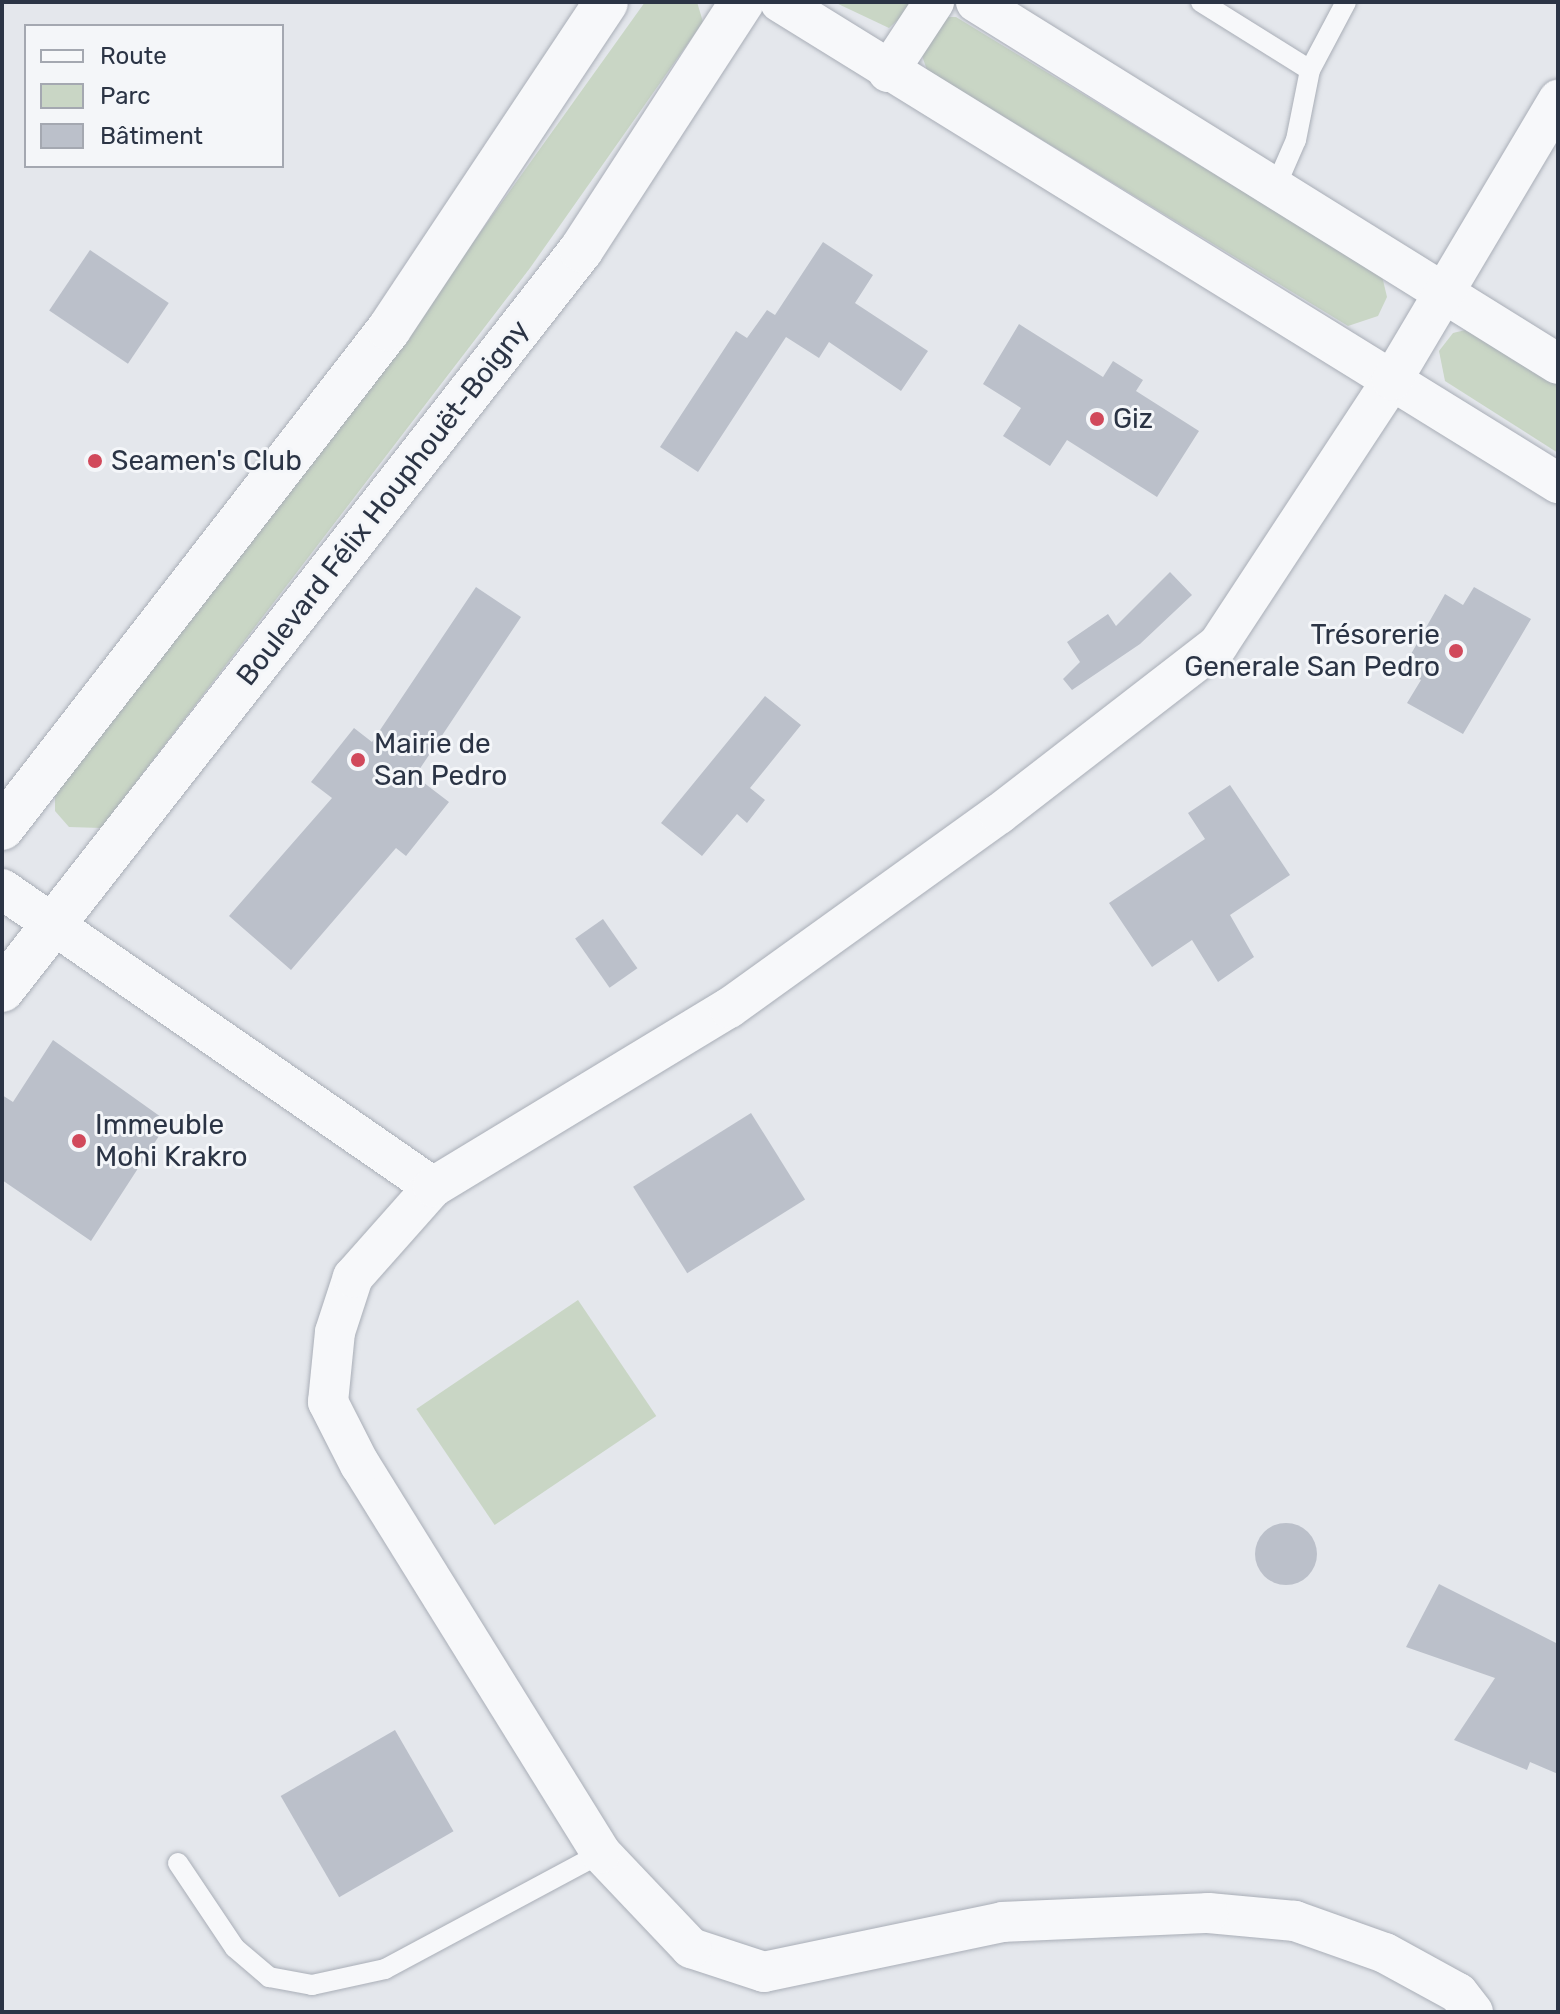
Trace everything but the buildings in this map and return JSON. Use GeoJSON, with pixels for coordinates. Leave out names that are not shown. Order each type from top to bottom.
{"type":"FeatureCollection","features":[{"type":"Feature","properties":{"kind":"street"},"geometry":{"type":"LineString","coordinates":[[2,828],[389,329],[606,2]]}},
{"type":"Feature","properties":{"kind":"street","name":"Boulevard Félix Houphouët-Boigny"},"geometry":{"type":"LineString","coordinates":[[2,990],[581,250],[742,2]]}},
{"type":"Feature","properties":{"kind":"street"},"geometry":{"type":"LineString","coordinates":[[780,2],[888,72],[1558,483]]}},
{"type":"Feature","properties":{"kind":"street"},"geometry":{"type":"LineString","coordinates":[[888,72],[934,2]]}},
{"type":"Feature","properties":{"kind":"street"},"geometry":{"type":"LineString","coordinates":[[976,2],[1558,364]]}},
{"type":"Feature","properties":{"kind":"street"},"geometry":{"type":"LineString","coordinates":[[1473,2012],[1458,1993],[1385,1953],[1295,1921],[1208,1913],[1003,1922],[764,1972],[691,1948],[601,1853],[360,1465],[328,1402],[335,1332],[353,1277],[433,1187],[729,1008],[1178,680],[1218,645],[1392,380],[1558,100]]}},
{"type":"Feature","properties":{"kind":"street"},"geometry":{"type":"LineString","coordinates":[[2,889],[433,1187]]}},
{"type":"Feature","properties":{"kind":"lane"},"geometry":{"type":"LineString","coordinates":[[1201,2],[1310,70]]}},
{"type":"Feature","properties":{"kind":"lane"},"geometry":{"type":"LineString","coordinates":[[1275,188],[1296,140],[1310,70],[1346,2]]}},
{"type":"Feature","properties":{"kind":"lane"},"geometry":{"type":"LineString","coordinates":[[178,1863],[235,1948],[269,1977],[312,1985],[385,1969],[601,1853]]}},
{"type":"Feature","properties":{"kind":"green space"},"geometry":{"type":"Polygon","coordinates":[[[645,2],[697,2],[703,22],[530,268],[101,828],[69,827],[55,811],[55,790],[406,336],[645,2]]]}},
{"type":"Feature","properties":{"kind":"green space"},"geometry":{"type":"Polygon","coordinates":[[[834,2],[917,2],[889,28],[834,2]]]}},
{"type":"Feature","properties":{"kind":"green space"},"geometry":{"type":"Polygon","coordinates":[[[945,17],[956,17],[1382,276],[1387,297],[1378,316],[1348,326],[927,70],[920,50],[945,17]]]}},
{"type":"Feature","properties":{"kind":"green space"},"geometry":{"type":"Polygon","coordinates":[[[1474,328],[1558,382],[1558,453],[1445,381],[1439,351],[1453,333],[1474,328]]]}},
{"type":"Feature","properties":{"kind":"green space"},"geometry":{"type":"Polygon","coordinates":[[[578,1300],[656,1416],[495,1525],[416,1409],[578,1300]]]}},
{"type":"Feature","properties":{"kind":"place","name":"Giz"},"geometry":{"type":"Point","coordinates":[1097,419]}},
{"type":"Feature","properties":{"kind":"place","name":"Seamen's Club"},"geometry":{"type":"Point","coordinates":[95,461]}},
{"type":"Feature","properties":{"kind":"place","name":"Trésorerie Generale San Pedro"},"geometry":{"type":"Point","coordinates":[1456,651]}},
{"type":"Feature","properties":{"kind":"place","name":"Mairie de San Pedro"},"geometry":{"type":"Point","coordinates":[358,760]}},
{"type":"Feature","properties":{"kind":"place","name":"Immeuble Mohi Krakro"},"geometry":{"type":"Point","coordinates":[79,1141]}}]}
